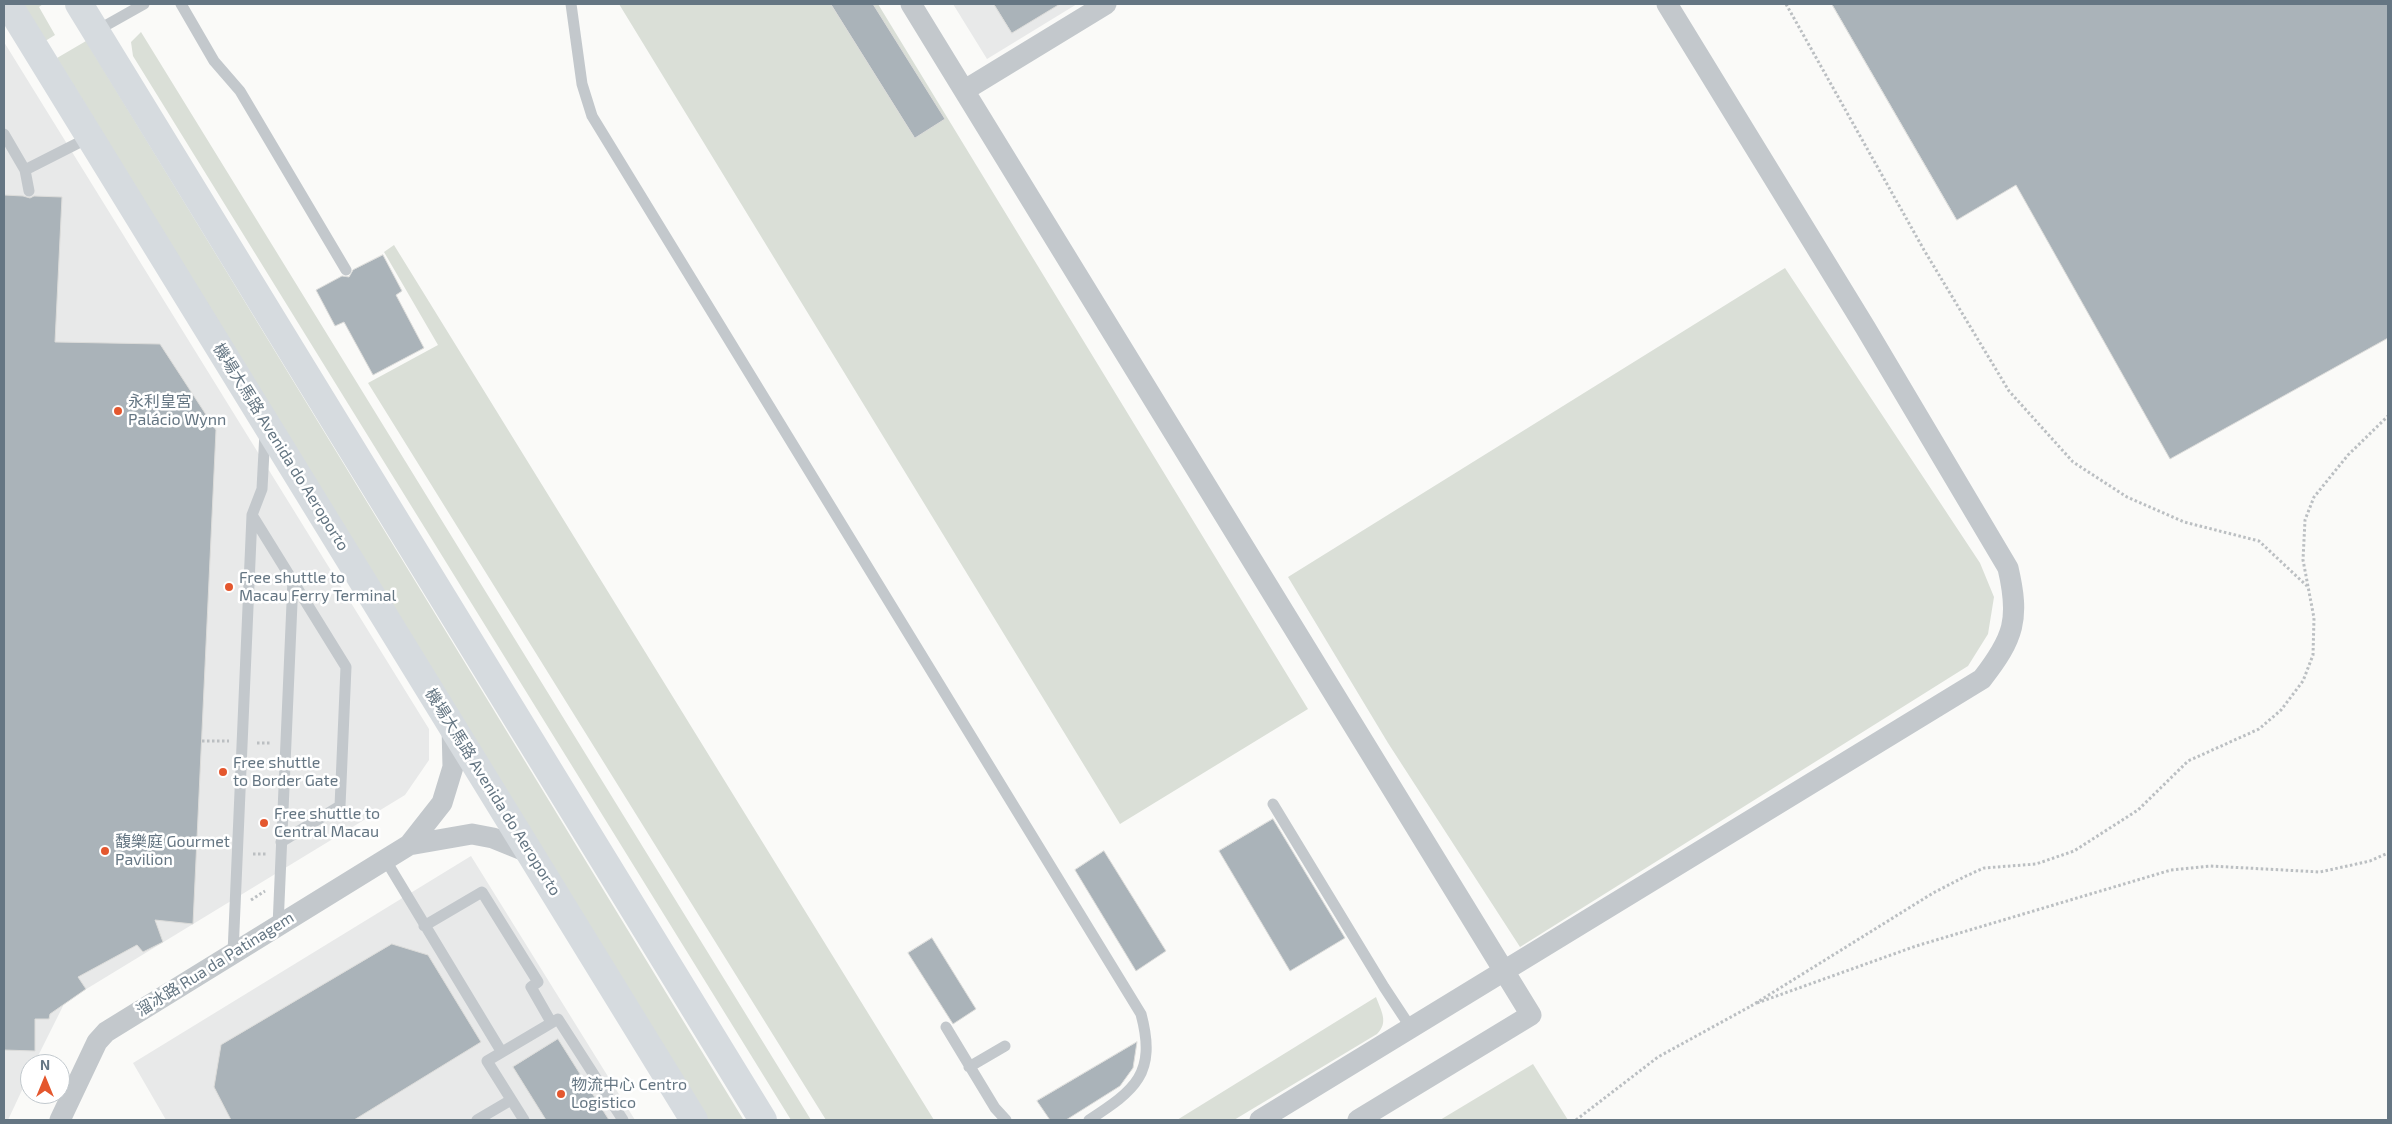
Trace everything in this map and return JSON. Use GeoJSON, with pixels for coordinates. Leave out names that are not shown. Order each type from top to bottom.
{"type":"FeatureCollection","features":[{"type":"Feature","properties":{"kind":"main road","name":"機場大馬路 Avenida do Aeroporto"},"geometry":{"type":"LineString","coordinates":[[8,4],[694,1120]]}},
{"type":"Feature","properties":{"kind":"main road"},"geometry":{"type":"LineString","coordinates":[[79,4],[763,1120]]}},
{"type":"Feature","properties":{"kind":"street"},"geometry":{"type":"LineString","coordinates":[[911,4],[1531,1015],[1358,1120]]}},
{"type":"Feature","properties":{"kind":"street"},"geometry":{"type":"LineString","coordinates":[[965,90],[1106,4]]}},
{"type":"Feature","properties":{"kind":"street"},"geometry":{"type":"LineString","coordinates":[[1260,1120],[1982,679],[2003,652],[2013,626],[2015,596],[2008,568],[1865,328],[1667,4]]}},
{"type":"Feature","properties":{"kind":"street","name":"溜冰路 Rua da Patinagem"},"geometry":{"type":"LineString","coordinates":[[60,1120],[97,1042],[106,1032],[409,845],[442,803],[453,767],[452,725]]}},
{"type":"Feature","properties":{"kind":"street","name":"溜冰路 Rua da Patinagem"},"geometry":{"type":"LineString","coordinates":[[409,845],[472,834],[493,838],[530,853]]}},
{"type":"Feature","properties":{"kind":"lane"},"geometry":{"type":"LineString","coordinates":[[96,31],[144,4]]}},
{"type":"Feature","properties":{"kind":"lane"},"geometry":{"type":"LineString","coordinates":[[181,4],[214,61],[240,92],[346,270]]}},
{"type":"Feature","properties":{"kind":"lane"},"geometry":{"type":"LineString","coordinates":[[571,4],[582,84],[592,116],[1141,1014],[1145,1030],[1146,1048],[1140,1077],[1123,1098],[1089,1120]]}},
{"type":"Feature","properties":{"kind":"lane"},"geometry":{"type":"LineString","coordinates":[[4,134],[25,170],[29,191]]}},
{"type":"Feature","properties":{"kind":"lane"},"geometry":{"type":"LineString","coordinates":[[25,170],[90,137]]}},
{"type":"Feature","properties":{"kind":"lane"},"geometry":{"type":"LineString","coordinates":[[233,953],[252,515],[262,490],[265,422]]}},
{"type":"Feature","properties":{"kind":"lane"},"geometry":{"type":"LineString","coordinates":[[252,515],[346,667],[340,806],[281,842]]}},
{"type":"Feature","properties":{"kind":"lane"},"geometry":{"type":"LineString","coordinates":[[278,926],[293,580]]}},
{"type":"Feature","properties":{"kind":"lane"},"geometry":{"type":"LineString","coordinates":[[1273,804],[1411,1028]]}},
{"type":"Feature","properties":{"kind":"lane"},"geometry":{"type":"LineString","coordinates":[[386,859],[424,926],[501,1051]]}},
{"type":"Feature","properties":{"kind":"lane"},"geometry":{"type":"LineString","coordinates":[[424,926],[482,892],[538,982],[531,986],[551,1022]]}},
{"type":"Feature","properties":{"kind":"lane"},"geometry":{"type":"LineString","coordinates":[[524,1120],[487,1061],[558,1019],[623,1120]]}},
{"type":"Feature","properties":{"kind":"lane"},"geometry":{"type":"LineString","coordinates":[[946,1027],[995,1108],[1006,1120]]}},
{"type":"Feature","properties":{"kind":"lane"},"geometry":{"type":"LineString","coordinates":[[969,1067],[1006,1046]]}},
{"type":"Feature","properties":{"kind":"lane"},"geometry":{"type":"LineString","coordinates":[[477,1120],[511,1100]]}},
{"type":"Feature","properties":{"kind":"path"},"geometry":{"type":"LineString","coordinates":[[1786,4],[1924,250],[2009,391],[2072,462],[2127,497],[2184,522],[2259,541],[2307,587]]}},
{"type":"Feature","properties":{"kind":"path"},"geometry":{"type":"LineString","coordinates":[[1576,1120],[1658,1057],[1751,1006],[1933,893],[1984,868],[2036,864],[2074,851],[2138,810],[2188,761],[2259,729],[2281,710],[2303,681],[2313,655],[2314,618],[2303,560],[2305,520],[2314,497],[2348,455],[2388,416]]}},
{"type":"Feature","properties":{"kind":"path"},"geometry":{"type":"LineString","coordinates":[[237,853],[281,855]]}},
{"type":"Feature","properties":{"kind":"path"},"geometry":{"type":"LineString","coordinates":[[1751,1006],[1916,946],[2171,870],[2210,866],[2320,872],[2370,861],[2388,853]]}},
{"type":"Feature","properties":{"kind":"path"},"geometry":{"type":"LineString","coordinates":[[235,909],[280,883]]}},
{"type":"Feature","properties":{"kind":"shaded area"},"geometry":{"type":"Polygon","coordinates":[[[19,4],[43,4],[39,7],[55,35],[42,43],[19,4]]]}},
{"type":"Feature","properties":{"kind":"shaded area"},"geometry":{"type":"Polygon","coordinates":[[[619,4],[878,4],[1308,709],[1120,824],[619,4]]]}},
{"type":"Feature","properties":{"kind":"shaded area"},"geometry":{"type":"Polygon","coordinates":[[[953,4],[1077,4],[987,59],[953,4]]]}},
{"type":"Feature","properties":{"kind":"shaded area"},"geometry":{"type":"Polygon","coordinates":[[[141,32],[811,1120],[791,1120],[133,56],[131,42],[141,32]]]}},
{"type":"Feature","properties":{"kind":"shaded area"},"geometry":{"type":"Polygon","coordinates":[[[86,41],[742,1120],[708,1120],[57,58],[86,41]]]}},
{"type":"Feature","properties":{"kind":"shaded area","name":"永利皇宮 Palácio Wynn"},"geometry":{"type":"Polygon","coordinates":[[[4,42],[429,729],[429,760],[405,795],[65,1002],[39,1054],[20,1054],[20,1094],[8,1120],[4,1120],[4,42]]]}},
{"type":"Feature","properties":{"kind":"shaded area"},"geometry":{"type":"Polygon","coordinates":[[[394,245],[934,1120],[826,1120],[368,383],[438,345],[384,252],[394,245]]]}},
{"type":"Feature","properties":{"kind":"shaded area"},"geometry":{"type":"Polygon","coordinates":[[[1785,268],[1980,563],[1994,597],[1988,634],[1968,666],[1520,947],[1388,743],[1288,577],[1785,268]]]}},
{"type":"Feature","properties":{"kind":"shaded area","name":"物流中心 Centro Logistico"},"geometry":{"type":"Polygon","coordinates":[[[471,856],[635,1120],[166,1120],[133,1063],[471,856]]]}},
{"type":"Feature","properties":{"kind":"shaded area"},"geometry":{"type":"Polygon","coordinates":[[[1376,997],[1383,1016],[1383,1025],[1377,1034],[1234,1120],[1177,1120],[1376,997]]]}},
{"type":"Feature","properties":{"kind":"shaded area"},"geometry":{"type":"Polygon","coordinates":[[[1533,1064],[1568,1120],[1440,1120],[1533,1064]]]}},
{"type":"Feature","properties":{"kind":"building"},"geometry":{"type":"Polygon","coordinates":[[[831,4],[873,4],[945,119],[915,138],[831,4]]]}},
{"type":"Feature","properties":{"kind":"building"},"geometry":{"type":"Polygon","coordinates":[[[994,4],[1060,4],[1012,33],[994,4]]]}},
{"type":"Feature","properties":{"kind":"building"},"geometry":{"type":"Polygon","coordinates":[[[1832,4],[2388,4],[2388,338],[2170,459],[2016,185],[1957,220],[1832,4]]]}},
{"type":"Feature","properties":{"kind":"building","name":"永利皇宮 Palácio Wynn"},"geometry":{"type":"Polygon","coordinates":[[[4,195],[30,198],[34,196],[62,197],[55,342],[160,344],[216,430],[193,924],[155,920],[163,942],[143,952],[137,945],[78,977],[86,989],[50,1014],[49,1019],[35,1019],[35,1051],[4,1050],[4,195]]]}},
{"type":"Feature","properties":{"kind":"building"},"geometry":{"type":"Polygon","coordinates":[[[383,255],[402,291],[396,295],[424,348],[373,375],[344,322],[335,326],[316,290],[342,276],[349,277],[353,270],[383,255]]]}},
{"type":"Feature","properties":{"kind":"building"},"geometry":{"type":"Polygon","coordinates":[[[1273,819],[1345,938],[1290,971],[1219,851],[1273,819]]]}},
{"type":"Feature","properties":{"kind":"building"},"geometry":{"type":"Polygon","coordinates":[[[1104,851],[1166,951],[1136,971],[1075,870],[1104,851]]]}},
{"type":"Feature","properties":{"kind":"building"},"geometry":{"type":"Polygon","coordinates":[[[932,938],[976,1009],[953,1024],[908,953],[932,938]]]}},
{"type":"Feature","properties":{"kind":"building"},"geometry":{"type":"Polygon","coordinates":[[[392,944],[428,955],[481,1042],[354,1120],[231,1120],[214,1087],[221,1045],[392,944]]]}},
{"type":"Feature","properties":{"kind":"building","name":"物流中心 Centro Logistico"},"geometry":{"type":"Polygon","coordinates":[[[558,1039],[609,1120],[546,1120],[513,1067],[558,1039]]]}},
{"type":"Feature","properties":{"kind":"building"},"geometry":{"type":"Polygon","coordinates":[[[1137,1042],[1133,1068],[1120,1086],[1066,1120],[1050,1120],[1037,1101],[1137,1042]]]}},
{"type":"Feature","properties":{"kind":"place","name":"永利皇宮 Palácio Wynn"},"geometry":{"type":"Point","coordinates":[118,411]}},
{"type":"Feature","properties":{"kind":"place","name":"Free shuttle to Macau Ferry Terminal"},"geometry":{"type":"Point","coordinates":[229,587]}},
{"type":"Feature","properties":{"kind":"place","name":"Free shuttle to Border Gate"},"geometry":{"type":"Point","coordinates":[223,772]}},
{"type":"Feature","properties":{"kind":"place","name":"Free shuttle to Central Macau"},"geometry":{"type":"Point","coordinates":[264,823]}},
{"type":"Feature","properties":{"kind":"place","name":"馥樂庭 Gourmet Pavilion"},"geometry":{"type":"Point","coordinates":[105,851]}},
{"type":"Feature","properties":{"kind":"place","name":"物流中心 Centro Logistico"},"geometry":{"type":"Point","coordinates":[561,1094]}}]}
